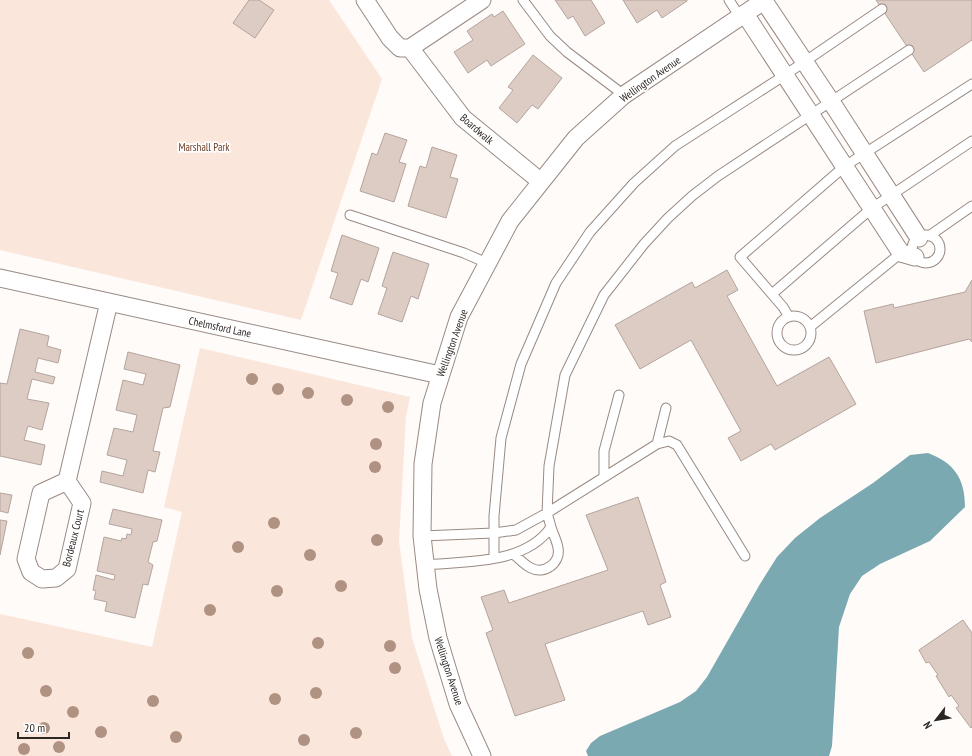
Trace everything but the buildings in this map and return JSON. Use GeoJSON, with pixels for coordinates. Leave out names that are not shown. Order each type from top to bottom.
{"type":"FeatureCollection","features":[{"type":"Feature","properties":{"kind":"street","name":"Boardwalk"},"geometry":{"type":"LineString","coordinates":[[365,0],[395,43],[400,48],[410,48],[462,118],[540,181]]}},
{"type":"Feature","properties":{"kind":"street"},"geometry":{"type":"LineString","coordinates":[[410,48],[482,0]]}},
{"type":"Feature","properties":{"kind":"street"},"geometry":{"type":"LineString","coordinates":[[764,0],[891,196],[924,237]]}},
{"type":"Feature","properties":{"kind":"street","name":"Wellington Avenue"},"geometry":{"type":"LineString","coordinates":[[482,756],[458,704],[438,638],[424,565],[422,536],[423,464],[432,403],[459,317],[510,221],[540,181],[576,138],[624,95],[764,0]]}},
{"type":"Feature","properties":{"kind":"street"},"geometry":{"type":"LineString","coordinates":[[742,15],[812,115],[872,208],[908,255]]}},
{"type":"Feature","properties":{"kind":"street","name":"Chelmsford Lane"},"geometry":{"type":"LineString","coordinates":[[0,278],[440,375]]}},
{"type":"Feature","properties":{"kind":"street"},"geometry":{"type":"LineString","coordinates":[[67,481],[109,302]]}},
{"type":"Feature","properties":{"kind":"street","name":"Bordeaux Court"},"geometry":{"type":"LineString","coordinates":[[67,481],[82,503],[67,569],[56,578],[42,579],[31,572],[26,559],[41,493],[67,481]]}},
{"type":"Feature","properties":{"kind":"lane"},"geometry":{"type":"LineString","coordinates":[[523,0],[556,41],[584,66],[624,95]]}},
{"type":"Feature","properties":{"kind":"lane"},"geometry":{"type":"LineString","coordinates":[[728,0],[742,15]]}},
{"type":"Feature","properties":{"kind":"lane"},"geometry":{"type":"LineString","coordinates":[[494,558],[494,516],[501,438],[521,364],[556,283],[590,232],[634,183],[675,146],[785,75],[882,9]]}},
{"type":"Feature","properties":{"kind":"lane"},"geometry":{"type":"LineString","coordinates":[[513,554],[529,568],[542,570],[548,568],[557,559],[558,548],[550,527],[547,513],[549,466],[565,375],[604,295],[644,244],[692,196],[718,176],[832,103],[909,50]]}},
{"type":"Feature","properties":{"kind":"lane"},"geometry":{"type":"LineString","coordinates":[[789,317],[772,294],[740,257],[845,166],[972,84]]}},
{"type":"Feature","properties":{"kind":"lane"},"geometry":{"type":"LineString","coordinates":[[772,294],[872,208],[972,141]]}},
{"type":"Feature","properties":{"kind":"lane"},"geometry":{"type":"LineString","coordinates":[[810,327],[908,255],[913,247],[924,237],[972,206]]}},
{"type":"Feature","properties":{"kind":"lane"},"geometry":{"type":"LineString","coordinates":[[350,215],[464,253],[487,263]]}},
{"type":"Feature","properties":{"kind":"lane"},"geometry":{"type":"LineString","coordinates":[[908,255],[924,263],[929,263],[938,257],[940,252],[938,242],[924,237]]}},
{"type":"Feature","properties":{"kind":"lane"},"geometry":{"type":"LineString","coordinates":[[789,317],[799,317],[804,319],[810,327],[811,333],[808,344],[798,350],[787,349],[779,341],[777,335],[780,324],[789,317]]}},
{"type":"Feature","properties":{"kind":"lane"},"geometry":{"type":"LineString","coordinates":[[604,476],[604,451],[619,395]]}},
{"type":"Feature","properties":{"kind":"lane"},"geometry":{"type":"LineString","coordinates":[[657,444],[666,408]]}},
{"type":"Feature","properties":{"kind":"lane"},"geometry":{"type":"LineString","coordinates":[[422,536],[494,533],[516,530],[547,513],[657,444],[669,441],[677,445],[746,556]]}},
{"type":"Feature","properties":{"kind":"lane"},"geometry":{"type":"LineString","coordinates":[[424,565],[494,558],[513,554],[527,549],[544,536],[550,527]]}},
{"type":"Feature","properties":{"kind":"green space","name":"Marshall Park"},"geometry":{"type":"Polygon","coordinates":[[[0,0],[329,0],[382,79],[301,320],[0,250],[0,0]]]}},
{"type":"Feature","properties":{"kind":"green space"},"geometry":{"type":"Polygon","coordinates":[[[200,348],[410,397],[406,417],[399,541],[412,638],[444,739],[452,756],[0,756],[0,614],[152,647],[182,512],[164,507],[200,348]]]}},
{"type":"Feature","properties":{"kind":"water"},"geometry":{"type":"Polygon","coordinates":[[[928,453],[945,462],[956,473],[963,488],[965,507],[930,541],[880,564],[862,576],[850,594],[839,627],[832,746],[829,756],[588,756],[586,751],[591,743],[600,736],[680,702],[696,691],[707,677],[777,557],[795,538],[820,518],[873,483],[910,455],[928,453]]]}}]}
